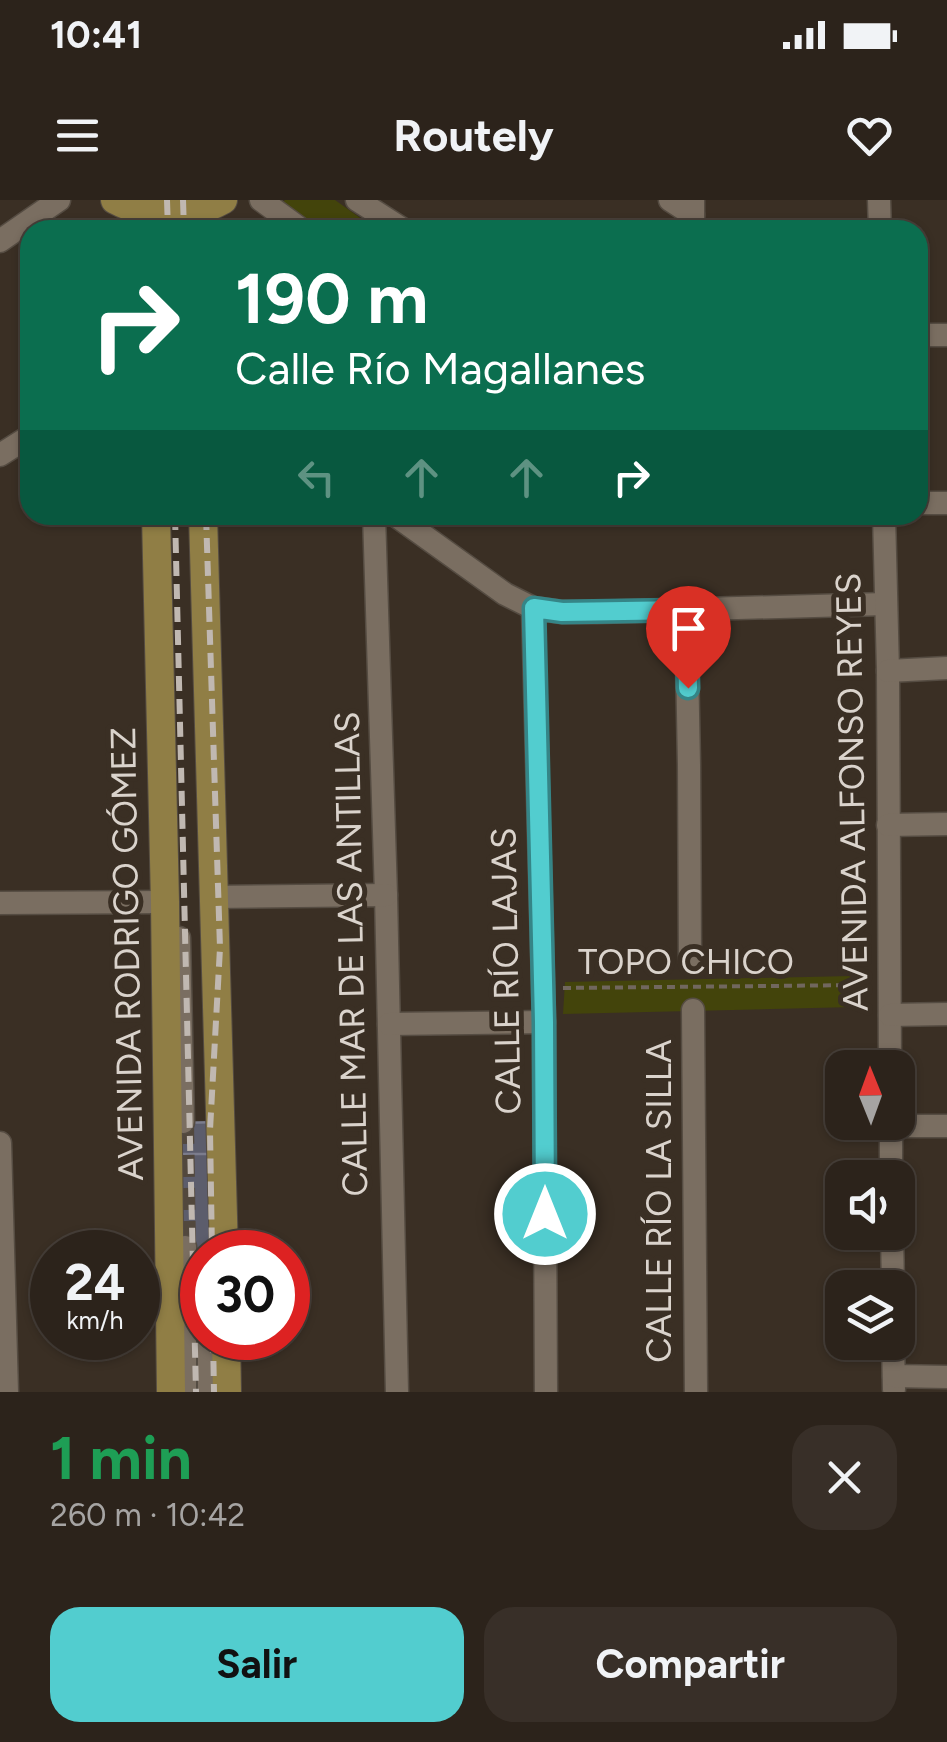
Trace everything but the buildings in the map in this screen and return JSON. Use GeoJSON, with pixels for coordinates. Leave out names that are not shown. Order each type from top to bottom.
{"type":"FeatureCollection","features":[{"type":"Feature","properties":{"kind":"main road"},"geometry":{"type":"LineString","coordinates":[[114,200],[128,207],[174,216],[223,200]]}},
{"type":"Feature","properties":{"kind":"main road","name":"AVENIDA RODRIGO GÓMEZ"},"geometry":{"type":"LineString","coordinates":[[156,525],[171,1392]]}},
{"type":"Feature","properties":{"kind":"main road"},"geometry":{"type":"LineString","coordinates":[[203,525],[214,898],[215,1230]]}},
{"type":"Feature","properties":{"kind":"main road"},"geometry":{"type":"LineString","coordinates":[[226,1360],[227,1392]]}},
{"type":"Feature","properties":{"kind":"street"},"geometry":{"type":"LineString","coordinates":[[30,220],[59,200]]}},
{"type":"Feature","properties":{"kind":"street"},"geometry":{"type":"LineString","coordinates":[[261,200],[288,220]]}},
{"type":"Feature","properties":{"kind":"street"},"geometry":{"type":"LineString","coordinates":[[357,200],[388,220]]}},
{"type":"Feature","properties":{"kind":"street"},"geometry":{"type":"LineString","coordinates":[[670,200],[693,215]]}},
{"type":"Feature","properties":{"kind":"street"},"geometry":{"type":"LineString","coordinates":[[168,525],[182,1122]]}},
{"type":"Feature","properties":{"kind":"street"},"geometry":{"type":"LineString","coordinates":[[190,525],[208,1122]]}},
{"type":"Feature","properties":{"kind":"street","name":"CALLE MAR DE LAS ANTILLAS"},"geometry":{"type":"LineString","coordinates":[[374,525],[397,1392]]}},
{"type":"Feature","properties":{"kind":"street"},"geometry":{"type":"LineString","coordinates":[[409,525],[505,594],[534,608],[562,612],[885,604]]}},
{"type":"Feature","properties":{"kind":"street","name":"AVENIDA ALFONSO REYES"},"geometry":{"type":"LineString","coordinates":[[884,525],[890,1050]]}},
{"type":"Feature","properties":{"kind":"street","name":"CALLE RÍO LAJAS"},"geometry":{"type":"LineString","coordinates":[[534,608],[544,1022],[546,1392]]}},
{"type":"Feature","properties":{"kind":"street"},"geometry":{"type":"LineString","coordinates":[[686,610],[690,962]]}},
{"type":"Feature","properties":{"kind":"street"},"geometry":{"type":"LineString","coordinates":[[888,671],[947,668]]}},
{"type":"Feature","properties":{"kind":"street"},"geometry":{"type":"LineString","coordinates":[[888,825],[947,824]]}},
{"type":"Feature","properties":{"kind":"street"},"geometry":{"type":"LineString","coordinates":[[214,898],[386,895]]}},
{"type":"Feature","properties":{"kind":"street"},"geometry":{"type":"LineString","coordinates":[[0,903],[165,902]]}},
{"type":"Feature","properties":{"kind":"street","name":"CALLE RÍO LA SILLA"},"geometry":{"type":"LineString","coordinates":[[693,1010],[696,1392]]}},
{"type":"Feature","properties":{"kind":"street"},"geometry":{"type":"LineString","coordinates":[[890,1015],[947,1014]]}},
{"type":"Feature","properties":{"kind":"street"},"geometry":{"type":"LineString","coordinates":[[389,1024],[544,1022]]}},
{"type":"Feature","properties":{"kind":"street"},"geometry":{"type":"LineString","coordinates":[[915,1125],[947,1126]]}},
{"type":"Feature","properties":{"kind":"street"},"geometry":{"type":"LineString","coordinates":[[0,1143],[7,1392]]}},
{"type":"Feature","properties":{"kind":"street"},"geometry":{"type":"LineString","coordinates":[[185,1360],[185,1392]]}},
{"type":"Feature","properties":{"kind":"street"},"geometry":{"type":"LineString","coordinates":[[209,1392],[210,1360]]}},
{"type":"Feature","properties":{"kind":"street"},"geometry":{"type":"LineString","coordinates":[[894,1384],[947,1377]]}},
{"type":"Feature","properties":{"kind":"path","name":"TOPO CHICO"},"geometry":{"type":"LineString","coordinates":[[543,988],[890,985]]}},
{"type":"Feature","properties":{"kind":"shaded area"},"geometry":{"type":"Polygon","coordinates":[[[285,200],[335,200],[363,220],[296,220],[278,207],[285,200]]]}},
{"type":"Feature","properties":{"kind":"shaded area"},"geometry":{"type":"Polygon","coordinates":[[[852,976],[854,1007],[563,1014],[565,982],[852,976]]]}},
{"type":"Feature","properties":{"kind":"tunnel"},"geometry":{"type":"LineString","coordinates":[[183,1122],[185,1230]]}},
{"type":"Feature","properties":{"kind":"railway"},"geometry":{"type":"LineString","coordinates":[[167,200],[168,220]]}},
{"type":"Feature","properties":{"kind":"railway"},"geometry":{"type":"LineString","coordinates":[[183,200],[184,220]]}},
{"type":"Feature","properties":{"kind":"railway"},"geometry":{"type":"LineString","coordinates":[[175,525],[196,1392]]}},
{"type":"Feature","properties":{"kind":"railway"},"geometry":{"type":"LineString","coordinates":[[206,525],[220,948],[210,1130],[212,1230]]}},
{"type":"Feature","properties":{"kind":"railway"},"geometry":{"type":"LineString","coordinates":[[213,1360],[214,1392]]}},
{"type":"Feature","properties":{"kind":"route"},"geometry":{"type":"LineString","coordinates":[[545,1214],[534,608],[562,612],[686,610],[688,688]]}}]}
